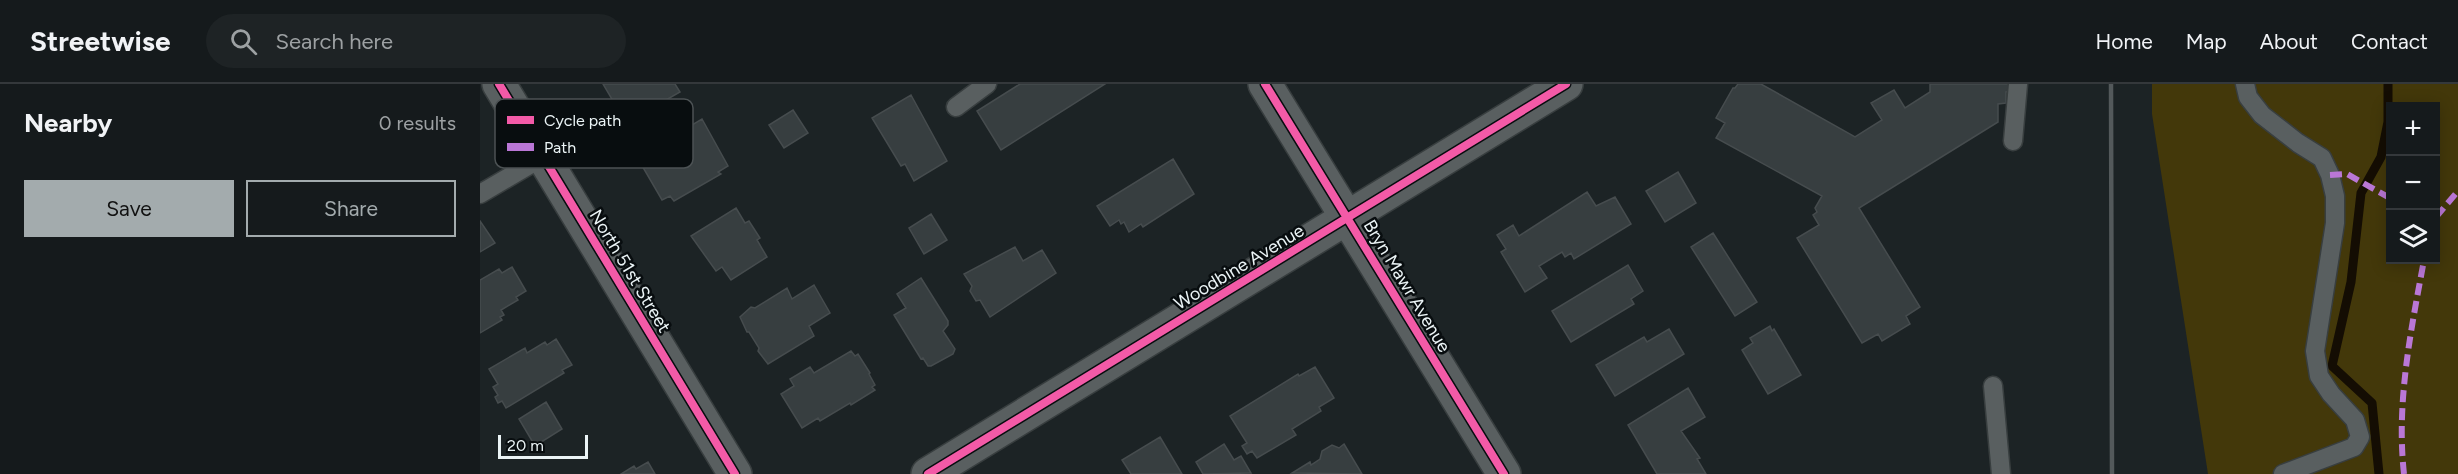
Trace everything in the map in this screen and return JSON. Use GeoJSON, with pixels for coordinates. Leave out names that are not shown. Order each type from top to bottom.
{"type":"FeatureCollection","features":[{"type":"Feature","properties":{"kind":"street","name":"North 51st Street"},"geometry":{"type":"LineString","coordinates":[[499,84],[508,99]]}},
{"type":"Feature","properties":{"kind":"street","name":"Bryn Mawr Avenue"},"geometry":{"type":"LineString","coordinates":[[1265,84],[1504,474]]}},
{"type":"Feature","properties":{"kind":"street","name":"Woodbine Avenue"},"geometry":{"type":"LineString","coordinates":[[927,474],[1566,84]]}},
{"type":"Feature","properties":{"kind":"street","name":"North 51st Street"},"geometry":{"type":"LineString","coordinates":[[549,168],[735,474]]}},
{"type":"Feature","properties":{"kind":"lane"},"geometry":{"type":"LineString","coordinates":[[956,107],[987,84]]}},
{"type":"Feature","properties":{"kind":"lane"},"geometry":{"type":"LineString","coordinates":[[2013,141],[2018,84]]}},
{"type":"Feature","properties":{"kind":"lane"},"geometry":{"type":"LineString","coordinates":[[2245,84],[2248,97],[2262,115],[2322,158],[2330,175],[2335,196],[2335,223],[2315,351],[2319,376],[2331,394],[2355,420],[2360,437],[2354,447],[2283,474]]}},
{"type":"Feature","properties":{"kind":"lane"},"geometry":{"type":"LineString","coordinates":[[480,194],[526,168]]}},
{"type":"Feature","properties":{"kind":"lane"},"geometry":{"type":"LineString","coordinates":[[1993,386],[2001,474]]}},
{"type":"Feature","properties":{"kind":"shaded area"},"geometry":{"type":"Polygon","coordinates":[[[2152,84],[2458,84],[2458,474],[2208,474],[2152,114],[2152,84]]]}},
{"type":"Feature","properties":{"kind":"building"},"geometry":{"type":"Polygon","coordinates":[[[603,84],[675,84],[680,92],[668,99],[612,99],[603,84]]]}},
{"type":"Feature","properties":{"kind":"building"},"geometry":{"type":"Polygon","coordinates":[[[1020,84],[1105,84],[1001,150],[977,111],[1020,84]]]}},
{"type":"Feature","properties":{"kind":"building"},"geometry":{"type":"Polygon","coordinates":[[[1738,84],[1761,84],[1855,137],[1882,120],[1871,103],[1894,90],[1905,108],[1930,92],[1930,84],[2013,84],[2013,91],[2006,92],[2006,103],[1998,104],[1998,122],[1859,208],[1920,307],[1906,316],[1910,324],[1882,341],[1878,334],[1862,343],[1797,238],[1819,225],[1813,215],[1817,212],[1815,208],[1822,196],[1716,138],[1725,123],[1716,118],[1733,88],[1738,84]]]}},
{"type":"Feature","properties":{"kind":"building"},"geometry":{"type":"Polygon","coordinates":[[[911,95],[947,161],[914,181],[905,164],[901,166],[872,118],[911,95]]]}},
{"type":"Feature","properties":{"kind":"building"},"geometry":{"type":"Polygon","coordinates":[[[793,110],[808,133],[784,148],[769,125],[793,110]]]}},
{"type":"Feature","properties":{"kind":"building"},"geometry":{"type":"Polygon","coordinates":[[[702,119],[728,166],[718,172],[721,174],[674,201],[670,196],[662,200],[643,168],[693,168],[693,124],[702,119]]]}},
{"type":"Feature","properties":{"kind":"building"},"geometry":{"type":"Polygon","coordinates":[[[1173,159],[1194,194],[1143,227],[1141,224],[1129,232],[1124,222],[1121,224],[1119,220],[1110,226],[1097,206],[1173,159]]]}},
{"type":"Feature","properties":{"kind":"building"},"geometry":{"type":"Polygon","coordinates":[[[1678,172],[1696,203],[1665,222],[1646,191],[1678,172]]]}},
{"type":"Feature","properties":{"kind":"building"},"geometry":{"type":"Polygon","coordinates":[[[1587,192],[1596,206],[1615,197],[1631,224],[1574,259],[1571,253],[1565,257],[1562,252],[1539,266],[1547,278],[1525,292],[1501,252],[1506,249],[1497,235],[1513,225],[1519,236],[1587,192]]]}},
{"type":"Feature","properties":{"kind":"building"},"geometry":{"type":"Polygon","coordinates":[[[736,208],[745,223],[749,221],[760,238],[757,240],[767,257],[731,280],[722,267],[716,271],[691,236],[736,208]]]}},
{"type":"Feature","properties":{"kind":"building"},"geometry":{"type":"Polygon","coordinates":[[[931,214],[947,240],[924,254],[909,228],[931,214]]]}},
{"type":"Feature","properties":{"kind":"building"},"geometry":{"type":"Polygon","coordinates":[[[480,221],[495,243],[480,252],[480,221]]]}},
{"type":"Feature","properties":{"kind":"building"},"geometry":{"type":"Polygon","coordinates":[[[1713,233],[1757,302],[1735,316],[1691,247],[1713,233]]]}},
{"type":"Feature","properties":{"kind":"building"},"geometry":{"type":"Polygon","coordinates":[[[1015,247],[1023,261],[1042,250],[1056,273],[990,317],[980,300],[976,301],[970,291],[972,286],[964,274],[1015,247]]]}},
{"type":"Feature","properties":{"kind":"building"},"geometry":{"type":"Polygon","coordinates":[[[1628,265],[1643,291],[1631,299],[1634,304],[1571,342],[1552,311],[1628,265]]]}},
{"type":"Feature","properties":{"kind":"building"},"geometry":{"type":"Polygon","coordinates":[[[512,267],[526,291],[516,297],[518,300],[501,310],[504,315],[500,317],[502,320],[480,333],[480,280],[499,269],[502,273],[512,267]]]}},
{"type":"Feature","properties":{"kind":"building"},"geometry":{"type":"Polygon","coordinates":[[[921,278],[948,321],[943,331],[955,349],[953,354],[931,366],[928,366],[923,358],[921,359],[894,315],[906,308],[897,294],[921,278]]]}},
{"type":"Feature","properties":{"kind":"building"},"geometry":{"type":"Polygon","coordinates":[[[814,285],[830,313],[809,326],[814,336],[768,364],[758,351],[759,348],[747,332],[740,317],[751,307],[755,308],[787,288],[792,299],[814,285]]]}},
{"type":"Feature","properties":{"kind":"building"},"geometry":{"type":"Polygon","coordinates":[[[1770,326],[1801,375],[1768,394],[1742,350],[1753,343],[1750,338],[1770,326]]]}},
{"type":"Feature","properties":{"kind":"building"},"geometry":{"type":"Polygon","coordinates":[[[1669,329],[1684,354],[1615,396],[1596,365],[1644,337],[1647,342],[1669,329]]]}},
{"type":"Feature","properties":{"kind":"building"},"geometry":{"type":"Polygon","coordinates":[[[556,339],[572,365],[562,370],[564,373],[506,408],[502,401],[498,403],[495,397],[498,395],[493,387],[498,384],[489,369],[525,348],[527,353],[545,342],[547,345],[556,339]]]}},
{"type":"Feature","properties":{"kind":"building"},"geometry":{"type":"Polygon","coordinates":[[[851,351],[855,356],[858,354],[870,373],[875,385],[872,387],[875,390],[851,405],[850,403],[820,421],[818,418],[802,428],[781,394],[794,386],[790,379],[810,367],[814,373],[851,351]]]}},
{"type":"Feature","properties":{"kind":"building"},"geometry":{"type":"Polygon","coordinates":[[[1315,367],[1334,398],[1319,407],[1321,411],[1292,429],[1296,435],[1257,458],[1252,451],[1247,454],[1242,446],[1247,443],[1230,416],[1298,374],[1299,376],[1315,367]]]}},
{"type":"Feature","properties":{"kind":"building"},"geometry":{"type":"Polygon","coordinates":[[[1688,388],[1705,417],[1681,431],[1700,458],[1697,459],[1706,474],[1657,474],[1628,425],[1688,388]]]}},
{"type":"Feature","properties":{"kind":"building"},"geometry":{"type":"Polygon","coordinates":[[[546,402],[562,429],[535,446],[519,419],[546,402]]]}},
{"type":"Feature","properties":{"kind":"building"},"geometry":{"type":"Polygon","coordinates":[[[1160,437],[1182,474],[1131,474],[1122,460],[1160,437]]]}},
{"type":"Feature","properties":{"kind":"building"},"geometry":{"type":"Polygon","coordinates":[[[1224,444],[1234,460],[1241,456],[1251,473],[1203,474],[1196,462],[1224,444]]]}},
{"type":"Feature","properties":{"kind":"building"},"geometry":{"type":"Polygon","coordinates":[[[1344,444],[1362,474],[1292,473],[1320,459],[1322,451],[1332,445],[1339,448],[1344,444]]]}},
{"type":"Feature","properties":{"kind":"building"},"geometry":{"type":"Polygon","coordinates":[[[648,462],[655,474],[621,474],[634,466],[636,469],[648,462]]]}},
{"type":"Feature","properties":{"kind":"waterway"},"geometry":{"type":"LineString","coordinates":[[2379,474],[2372,403],[2332,366],[2351,282],[2361,193],[2381,157],[2388,122],[2388,84]]}},
{"type":"Feature","properties":{"kind":"railway"},"geometry":{"type":"LineString","coordinates":[[2111,84],[2112,474]]}},
{"type":"Feature","properties":{"kind":"marked path"},"geometry":{"type":"LineString","coordinates":[[2330,175],[2347,174],[2386,196]]}},
{"type":"Feature","properties":{"kind":"marked path"},"geometry":{"type":"LineString","coordinates":[[2440,212],[2458,191]]}},
{"type":"Feature","properties":{"kind":"marked path"},"geometry":{"type":"LineString","coordinates":[[2404,474],[2403,393],[2423,264]]}},
{"type":"Feature","properties":{"kind":"cycle path"},"geometry":{"type":"LineString","coordinates":[[499,84],[508,99]]}},
{"type":"Feature","properties":{"kind":"cycle path"},"geometry":{"type":"LineString","coordinates":[[1265,84],[1504,474]]}},
{"type":"Feature","properties":{"kind":"cycle path"},"geometry":{"type":"LineString","coordinates":[[928,474],[1566,84]]}},
{"type":"Feature","properties":{"kind":"cycle path"},"geometry":{"type":"LineString","coordinates":[[550,168],[735,474]]}}]}
